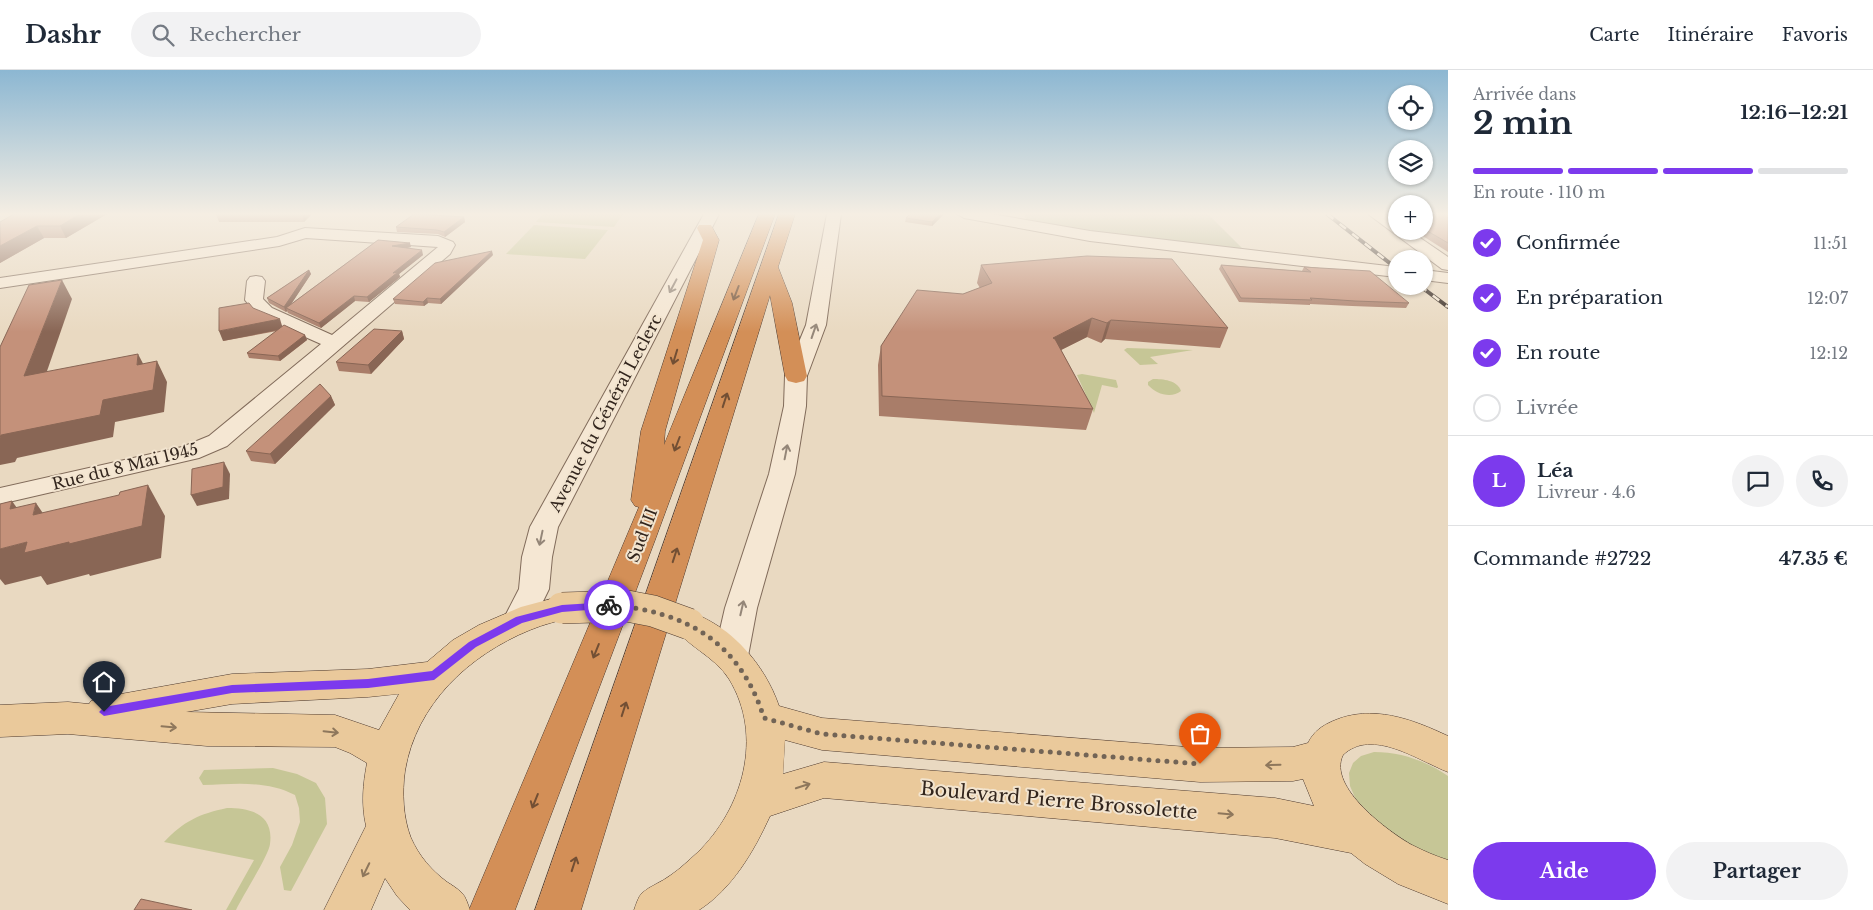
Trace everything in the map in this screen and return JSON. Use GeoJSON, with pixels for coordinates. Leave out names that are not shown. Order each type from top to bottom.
{"type":"FeatureCollection","features":[{"type":"Feature","properties":{"kind":"highway"},"geometry":{"type":"LineString","coordinates":[[640,540],[653,431],[707,253]]}},
{"type":"Feature","properties":{"kind":"highway","name":"Sud III"},"geometry":{"type":"LineString","coordinates":[[492,910],[640,540],[752,253]]}},
{"type":"Feature","properties":{"kind":"highway"},"geometry":{"type":"LineString","coordinates":[[558,910],[774,253]]}},
{"type":"Feature","properties":{"kind":"highway"},"geometry":{"type":"LineString","coordinates":[[769,266],[782,303],[796,376]]}},
{"type":"Feature","properties":{"kind":"main road"},"geometry":{"type":"LineString","coordinates":[[436,902],[404,868],[386,830],[382,791],[388,755],[399,726],[415,699],[434,675],[472,645],[519,620],[562,608],[607,605],[649,610],[688,624],[711,638],[731,656],[753,686],[764,718],[767,758],[757,801],[743,830],[723,857],[696,884],[662,909]]}},
{"type":"Feature","properties":{"kind":"main road"},"geometry":{"type":"LineString","coordinates":[[68,718],[232,689],[368,683],[434,675]]}},
{"type":"Feature","properties":{"kind":"main road"},"geometry":{"type":"LineString","coordinates":[[0,721],[68,718],[207,730],[335,731],[364,741],[388,755]]}},
{"type":"Feature","properties":{"kind":"main road"},"geometry":{"type":"LineString","coordinates":[[764,718],[822,734],[1200,764],[1293,764],[1321,757]]}},
{"type":"Feature","properties":{"kind":"main road"},"geometry":{"type":"LineString","coordinates":[[1448,755],[1405,736],[1370,729],[1354,730],[1342,734],[1328,743],[1321,757],[1321,770],[1334,801],[1346,818],[1363,835],[1378,848],[1407,866],[1448,882]]}},
{"type":"Feature","properties":{"kind":"main road","name":"Boulevard Pierre Brossolette"},"geometry":{"type":"LineString","coordinates":[[757,801],[824,780],[1275,818],[1363,835]]}},
{"type":"Feature","properties":{"kind":"main road"},"geometry":{"type":"LineString","coordinates":[[347,910],[386,830]]}},
{"type":"Feature","properties":{"kind":"street","name":"Rue du 8 Mai 1945"},"geometry":{"type":"LineString","coordinates":[[2,286],[202,253]]}},
{"type":"Feature","properties":{"kind":"street","name":"Rue du 8 Mai 1945"},"geometry":{"type":"LineString","coordinates":[[0,496],[190,453],[218,441],[441,253]]}},
{"type":"Feature","properties":{"kind":"street","name":"Avenue du Général Leclerc"},"geometry":{"type":"LineString","coordinates":[[519,620],[534,589],[537,557],[544,528],[691,253]]}},
{"type":"Feature","properties":{"kind":"street"},"geometry":{"type":"LineString","coordinates":[[731,656],[742,608],[782,474],[795,406],[796,376],[816,325],[828,253]]}},
{"type":"Feature","properties":{"kind":"street"},"geometry":{"type":"LineString","coordinates":[[1236,253],[1388,271]]}},
{"type":"Feature","properties":{"kind":"street"},"geometry":{"type":"LineString","coordinates":[[1431,253],[1448,265]]}},
{"type":"Feature","properties":{"kind":"street"},"geometry":{"type":"LineString","coordinates":[[1433,276],[1448,278]]}},
{"type":"Feature","properties":{"kind":"street"},"geometry":{"type":"LineString","coordinates":[[256,281],[254,300],[265,312],[334,343]]}},
{"type":"Feature","properties":{"kind":"green space"},"geometry":{"type":"Polygon","coordinates":[[[507,253],[590,253],[585,259],[507,253]]]}},
{"type":"Feature","properties":{"kind":"green space"},"geometry":{"type":"Polygon","coordinates":[[[1127,348],[1193,350],[1150,357],[1158,364],[1140,365],[1124,350],[1127,348]]]}},
{"type":"Feature","properties":{"kind":"green space"},"geometry":{"type":"Polygon","coordinates":[[[1082,374],[1116,380],[1117,388],[1102,385],[1094,413],[1077,375],[1082,374]]]}},
{"type":"Feature","properties":{"kind":"green space"},"geometry":{"type":"Polygon","coordinates":[[[1153,379],[1173,382],[1181,391],[1173,395],[1159,393],[1148,385],[1148,382],[1153,379]]]}},
{"type":"Feature","properties":{"kind":"green space"},"geometry":{"type":"Polygon","coordinates":[[[1374,752],[1384,752],[1413,758],[1448,776],[1448,863],[1402,845],[1356,800],[1350,786],[1349,773],[1353,763],[1361,756],[1374,752]]]}},
{"type":"Feature","properties":{"kind":"green space"},"geometry":{"type":"Polygon","coordinates":[[[273,768],[297,774],[316,783],[325,798],[327,824],[291,891],[284,890],[280,867],[292,845],[300,822],[299,808],[295,795],[284,790],[262,785],[203,785],[199,778],[204,770],[273,768]]]}},
{"type":"Feature","properties":{"kind":"green space"},"geometry":{"type":"Polygon","coordinates":[[[227,808],[244,809],[259,815],[264,819],[270,834],[270,844],[265,857],[236,910],[226,910],[254,860],[164,842],[192,819],[227,808]]]}},
{"type":"Feature","properties":{"kind":"building"},"geometry":{"type":"Polygon","coordinates":[[[360,253],[418,253],[367,297],[354,296],[319,323],[286,308],[360,253]]]}},
{"type":"Feature","properties":{"kind":"building"},"geometry":{"type":"Polygon","coordinates":[[[490,253],[440,299],[427,298],[423,302],[393,299],[435,263],[490,253]]]}},
{"type":"Feature","properties":{"kind":"building"},"geometry":{"type":"Polygon","coordinates":[[[1087,256],[1172,259],[1228,328],[1111,320],[1107,323],[1092,318],[1053,338],[1093,409],[882,396],[881,346],[917,290],[963,294],[992,283],[981,265],[1087,256]]]}},
{"type":"Feature","properties":{"kind":"building"},"geometry":{"type":"Polygon","coordinates":[[[1221,265],[1311,272],[1304,267],[1370,271],[1388,286],[1388,295],[1399,295],[1409,303],[1310,298],[1312,300],[1241,298],[1221,265]]]}},
{"type":"Feature","properties":{"kind":"building"},"geometry":{"type":"Polygon","coordinates":[[[309,270],[284,307],[267,298],[309,270]]]}},
{"type":"Feature","properties":{"kind":"building"},"geometry":{"type":"Polygon","coordinates":[[[62,280],[24,376],[138,354],[137,365],[157,361],[153,390],[103,400],[100,415],[1,435],[0,438],[0,347],[29,285],[62,280]]]}},
{"type":"Feature","properties":{"kind":"building"},"geometry":{"type":"Polygon","coordinates":[[[249,303],[253,308],[280,319],[219,331],[219,308],[249,303]]]}},
{"type":"Feature","properties":{"kind":"building"},"geometry":{"type":"Polygon","coordinates":[[[284,325],[305,335],[278,356],[247,353],[284,325]]]}},
{"type":"Feature","properties":{"kind":"building"},"geometry":{"type":"Polygon","coordinates":[[[374,329],[402,331],[368,365],[336,362],[374,329]]]}},
{"type":"Feature","properties":{"kind":"building"},"geometry":{"type":"Polygon","coordinates":[[[320,384],[331,396],[270,454],[246,451],[320,384]]]}},
{"type":"Feature","properties":{"kind":"building"},"geometry":{"type":"Polygon","coordinates":[[[224,462],[223,487],[191,495],[192,469],[224,462]]]}},
{"type":"Feature","properties":{"kind":"building"},"geometry":{"type":"Polygon","coordinates":[[[148,485],[142,526],[24,553],[27,542],[0,549],[0,504],[12,501],[10,509],[36,503],[33,515],[119,495],[120,492],[148,485]]]}},
{"type":"Feature","properties":{"kind":"building"},"geometry":{"type":"Polygon","coordinates":[[[141,899],[192,910],[134,910],[141,899]]]}},
{"type":"Feature","properties":{"kind":"railway"},"geometry":{"type":"LineString","coordinates":[[1377,253],[1388,262]]}},
{"type":"Feature","properties":{"kind":"railway"},"geometry":{"type":"LineString","coordinates":[[1432,295],[1448,307]]}},
{"type":"Feature","properties":{"kind":"way so far"},"geometry":{"type":"LineString","coordinates":[[609,605],[649,610],[688,624],[711,638],[731,656],[753,686],[764,718],[789,726],[822,734],[1200,764]]}},
{"type":"Feature","properties":{"kind":"route"},"geometry":{"type":"LineString","coordinates":[[104,712],[232,689],[368,683],[434,675],[472,645],[500,628],[519,620],[562,608],[609,605]]}}]}
